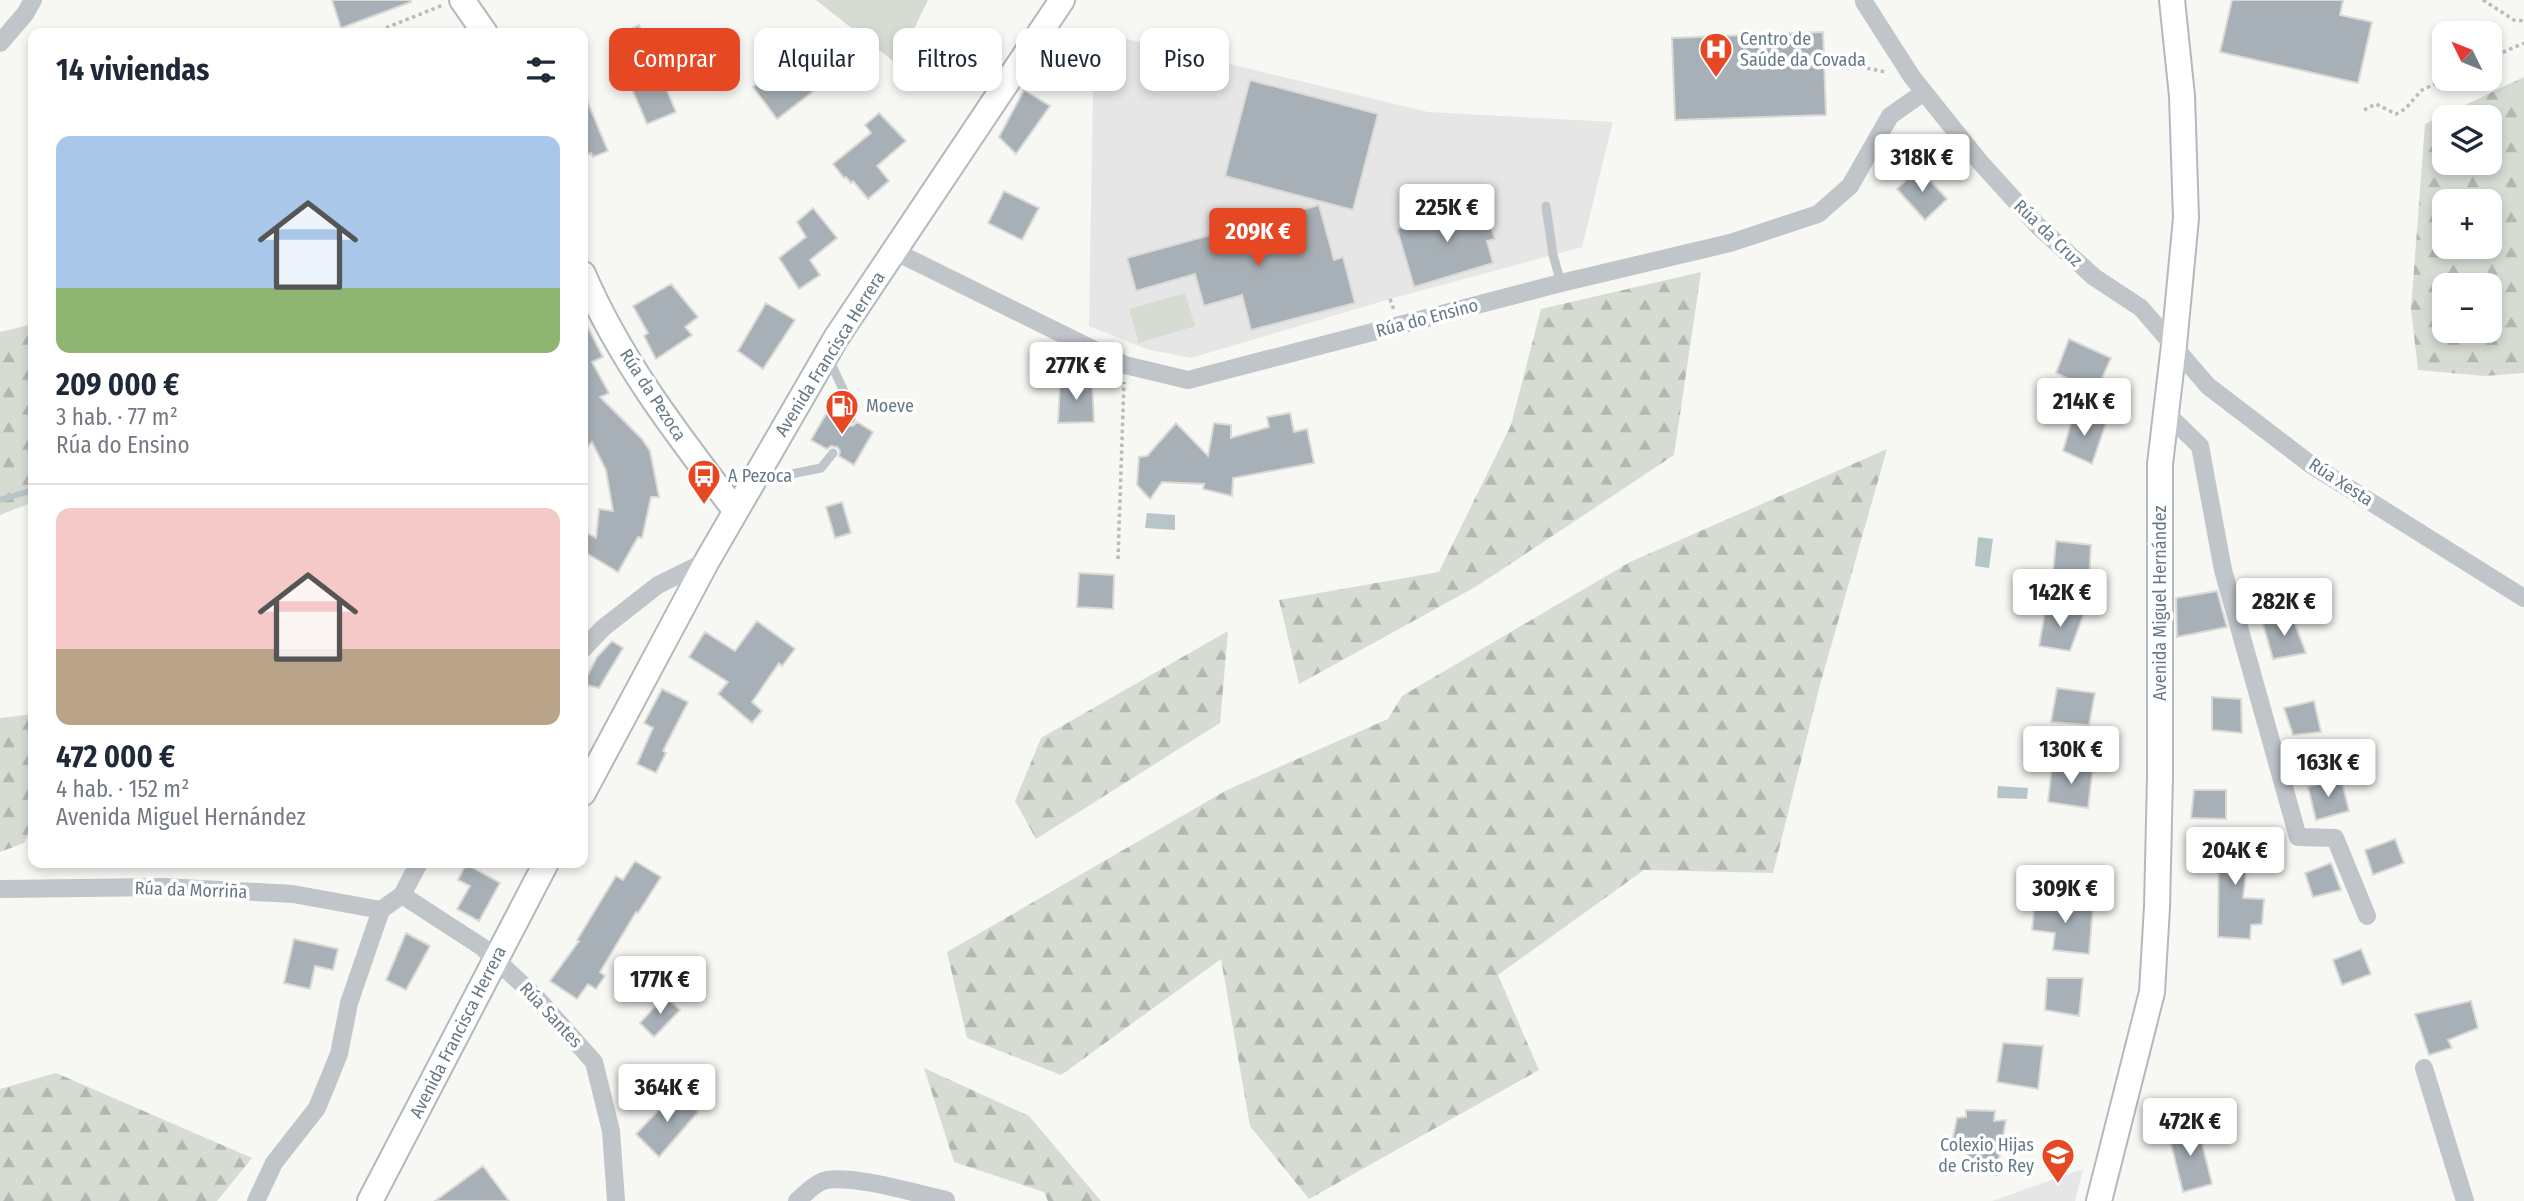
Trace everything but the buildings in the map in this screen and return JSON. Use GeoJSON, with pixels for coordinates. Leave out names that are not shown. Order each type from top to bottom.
{"type":"FeatureCollection","features":[{"type":"Feature","properties":{"kind":"street"},"geometry":{"type":"LineString","coordinates":[[0,43],[26,14],[33,0]]}},
{"type":"Feature","properties":{"kind":"street","name":"Avenida Miguel Hernández"},"geometry":{"type":"LineString","coordinates":[[2099,1201],[2152,992],[2161,777],[2160,464],[2186,218],[2182,96],[2172,0]]}},
{"type":"Feature","properties":{"kind":"street","name":"Avenida Francisca Herrera"},"geometry":{"type":"LineString","coordinates":[[588,783],[653,658],[735,510],[827,353],[1062,1]]}},
{"type":"Feature","properties":{"kind":"street"},"geometry":{"type":"LineString","coordinates":[[452,2],[480,28]]}},
{"type":"Feature","properties":{"kind":"street","name":"Rúa da Cruz"},"geometry":{"type":"LineString","coordinates":[[1864,2],[1912,78],[1980,162],[2038,226],[2094,277],[2141,308],[2174,345]]}},
{"type":"Feature","properties":{"kind":"street","name":"Rúa do Ensino"},"geometry":{"type":"LineString","coordinates":[[894,251],[1125,365],[1188,380],[1561,283],[1730,243],[1818,214],[1850,186],[1890,116],[1924,92]]}},
{"type":"Feature","properties":{"kind":"street","name":"Rúa da Pezoca"},"geometry":{"type":"LineString","coordinates":[[588,286],[644,389],[735,510]]}},
{"type":"Feature","properties":{"kind":"street","name":"Rúa Xesta"},"geometry":{"type":"LineString","coordinates":[[2174,345],[2208,386],[2310,464],[2524,598]]}},
{"type":"Feature","properties":{"kind":"street"},"geometry":{"type":"LineString","coordinates":[[2166,413],[2200,446],[2223,570],[2298,838],[2335,838],[2367,916]]}},
{"type":"Feature","properties":{"kind":"street"},"geometry":{"type":"LineString","coordinates":[[588,644],[603,628],[658,585],[707,561]]}},
{"type":"Feature","properties":{"kind":"street"},"geometry":{"type":"LineString","coordinates":[[256,1201],[274,1163],[317,1108],[339,1054],[349,1003],[381,910],[401,895],[416,868]]}},
{"type":"Feature","properties":{"kind":"street","name":"Avenida Francisca Herrera"},"geometry":{"type":"LineString","coordinates":[[370,1201],[543,868]]}},
{"type":"Feature","properties":{"kind":"street","name":"Rúa da Morriña"},"geometry":{"type":"LineString","coordinates":[[0,889],[164,887],[280,894],[381,910]]}},
{"type":"Feature","properties":{"kind":"street"},"geometry":{"type":"LineString","coordinates":[[401,895],[482,947],[496,959]]}},
{"type":"Feature","properties":{"kind":"street","name":"Rúa Santes"},"geometry":{"type":"LineString","coordinates":[[496,959],[535,996],[594,1062],[611,1131],[616,1201]]}},
{"type":"Feature","properties":{"kind":"street"},"geometry":{"type":"LineString","coordinates":[[2424,1068],[2465,1201]]}},
{"type":"Feature","properties":{"kind":"street"},"geometry":{"type":"LineString","coordinates":[[797,1201],[807,1191],[823,1182],[844,1179],[946,1200]]}},
{"type":"Feature","properties":{"kind":"lane"},"geometry":{"type":"LineString","coordinates":[[1546,206],[1553,255],[1561,283]]}},
{"type":"Feature","properties":{"kind":"lane"},"geometry":{"type":"LineString","coordinates":[[827,353],[846,396],[851,419]]}},
{"type":"Feature","properties":{"kind":"lane"},"geometry":{"type":"LineString","coordinates":[[751,482],[821,468],[833,453]]}},
{"type":"Feature","properties":{"kind":"path"},"geometry":{"type":"LineString","coordinates":[[2483,0],[2514,20],[2524,21]]}},
{"type":"Feature","properties":{"kind":"path"},"geometry":{"type":"LineString","coordinates":[[386,28],[452,2]]}},
{"type":"Feature","properties":{"kind":"path"},"geometry":{"type":"LineString","coordinates":[[2502,53],[2524,43]]}},
{"type":"Feature","properties":{"kind":"path"},"geometry":{"type":"LineString","coordinates":[[1825,67],[1866,68],[1912,78]]}},
{"type":"Feature","properties":{"kind":"path"},"geometry":{"type":"LineString","coordinates":[[2364,110],[2376,104],[2396,114],[2422,90],[2432,85]]}},
{"type":"Feature","properties":{"kind":"path"},"geometry":{"type":"LineString","coordinates":[[1118,559],[1125,365]]}},
{"type":"Feature","properties":{"kind":"shaded area"},"geometry":{"type":"Polygon","coordinates":[[[1126,39],[1140,42],[1140,91],[1229,91],[1229,64],[1428,112],[1613,122],[1582,247],[1390,299],[1191,358],[1146,349],[1089,326],[1093,91],[1126,91],[1126,39]]]}},
{"type":"Feature","properties":{"kind":"shaded area"},"geometry":{"type":"Polygon","coordinates":[[[1147,513],[1175,515],[1175,530],[1145,528],[1147,513]]]}},
{"type":"Feature","properties":{"kind":"shaded area"},"geometry":{"type":"Polygon","coordinates":[[[1978,537],[1993,539],[1989,568],[1975,566],[1978,537]]]}},
{"type":"Feature","properties":{"kind":"shaded area"},"geometry":{"type":"Polygon","coordinates":[[[1998,786],[2028,788],[2027,799],[1997,798],[1998,786]]]}},
{"type":"Feature","properties":{"kind":"shaded area","name":"Colexio Hijas de Cristo Rey"},"geometry":{"type":"Polygon","coordinates":[[[2083,1169],[2075,1201],[1992,1201],[2083,1169]]]}},
{"type":"Feature","properties":{"kind":"green space"},"geometry":{"type":"Polygon","coordinates":[[[816,0],[928,0],[914,28],[893,28],[893,61],[879,50],[879,28],[851,28],[816,0]]]}},
{"type":"Feature","properties":{"kind":"green space"},"geometry":{"type":"Polygon","coordinates":[[[2524,77],[2524,373],[2485,376],[2418,370],[2411,309],[2425,124],[2432,121],[2432,175],[2502,175],[2502,105],[2465,105],[2495,91],[2502,91],[2502,87],[2524,77]]]}},
{"type":"Feature","properties":{"kind":"green space"},"geometry":{"type":"Polygon","coordinates":[[[1701,272],[1674,455],[1477,586],[1299,684],[1279,600],[1439,572],[1511,425],[1541,309],[1701,272]]]}},
{"type":"Feature","properties":{"kind":"green space"},"geometry":{"type":"Polygon","coordinates":[[[1185,293],[1195,326],[1139,343],[1129,309],[1185,293]]]}},
{"type":"Feature","properties":{"kind":"green space"},"geometry":{"type":"Polygon","coordinates":[[[28,325],[28,504],[0,515],[0,332],[28,325]]]}},
{"type":"Feature","properties":{"kind":"green space"},"geometry":{"type":"Polygon","coordinates":[[[1887,449],[1820,685],[1773,873],[1644,870],[1498,975],[1539,1070],[1309,1199],[1250,1126],[1221,959],[1061,1075],[967,1038],[947,952],[1227,790],[1388,719],[1402,696],[1630,562],[1887,449]]]}},
{"type":"Feature","properties":{"kind":"green space"},"geometry":{"type":"Polygon","coordinates":[[[1228,631],[1220,723],[1036,839],[1015,801],[1041,738],[1228,631]]]}},
{"type":"Feature","properties":{"kind":"green space"},"geometry":{"type":"Polygon","coordinates":[[[28,715],[28,835],[24,843],[0,852],[0,718],[28,715]]]}},
{"type":"Feature","properties":{"kind":"green space"},"geometry":{"type":"Polygon","coordinates":[[[924,1068],[1029,1116],[1101,1201],[1048,1201],[1044,1192],[954,1162],[924,1068]]]}},
{"type":"Feature","properties":{"kind":"green space"},"geometry":{"type":"Polygon","coordinates":[[[56,1073],[252,1158],[217,1201],[0,1201],[0,1089],[56,1073]]]}},
{"type":"Feature","properties":{"kind":"waterway"},"geometry":{"type":"LineString","coordinates":[[0,500],[28,492]]}},
{"type":"Feature","properties":{"kind":"place","name":"Centro de Saúde da Covada"},"geometry":{"type":"Point","coordinates":[1716,79]}},
{"type":"Feature","properties":{"kind":"place","name":"Moeve"},"geometry":{"type":"Point","coordinates":[842,436]}},
{"type":"Feature","properties":{"kind":"place","name":"A Pezoca"},"geometry":{"type":"Point","coordinates":[704,506]}},
{"type":"Feature","properties":{"kind":"place","name":"Colexio Hijas de Cristo Rey"},"geometry":{"type":"Point","coordinates":[2058,1185]}}]}
